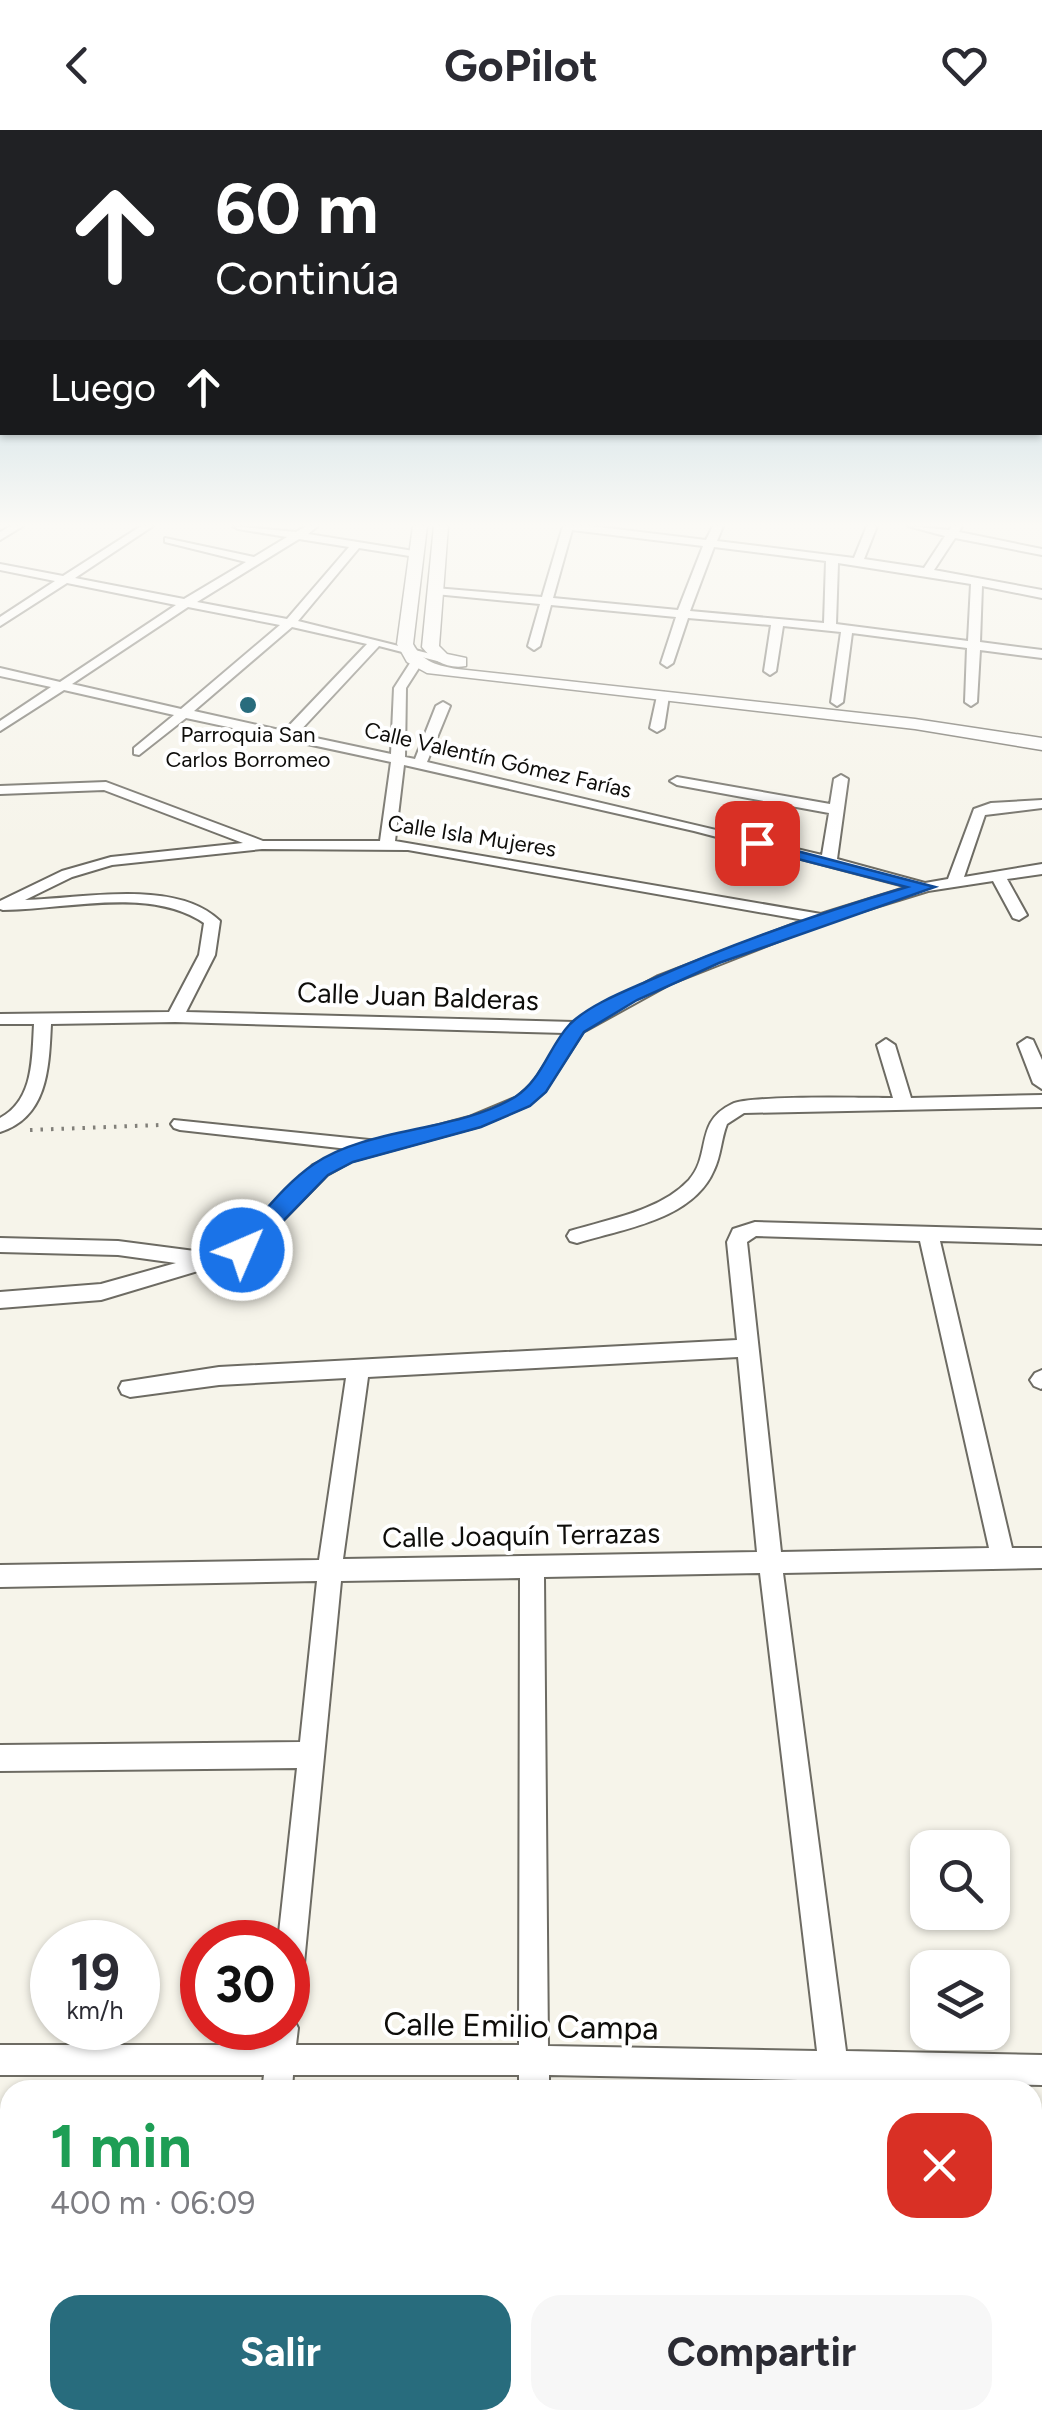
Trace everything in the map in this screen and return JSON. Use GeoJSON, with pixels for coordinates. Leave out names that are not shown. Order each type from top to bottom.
{"type":"FeatureCollection","features":[{"type":"Feature","properties":{"kind":"main road"},"geometry":{"type":"LineString","coordinates":[[409,633],[412,657],[457,674],[951,728],[1042,744]]}},
{"type":"Feature","properties":{"kind":"main road"},"geometry":{"type":"LineString","coordinates":[[431,633],[430,647],[441,658],[837,702],[1042,732]]}},
{"type":"Feature","properties":{"kind":"street"},"geometry":{"type":"LineString","coordinates":[[0,727],[141,633]]}},
{"type":"Feature","properties":{"kind":"street"},"geometry":{"type":"LineString","coordinates":[[139,751],[278,633]]}},
{"type":"Feature","properties":{"kind":"street"},"geometry":{"type":"LineString","coordinates":[[337,633],[376,642],[412,657],[441,658]]}},
{"type":"Feature","properties":{"kind":"street"},"geometry":{"type":"LineString","coordinates":[[534,646],[537,633]]}},
{"type":"Feature","properties":{"kind":"street"},"geometry":{"type":"LineString","coordinates":[[667,663],[675,633]]}},
{"type":"Feature","properties":{"kind":"street"},"geometry":{"type":"LineString","coordinates":[[770,671],[776,633]]}},
{"type":"Feature","properties":{"kind":"street"},"geometry":{"type":"LineString","coordinates":[[837,702],[846,633]]}},
{"type":"Feature","properties":{"kind":"street"},"geometry":{"type":"LineString","coordinates":[[884,633],[1042,654]]}},
{"type":"Feature","properties":{"kind":"street"},"geometry":{"type":"LineString","coordinates":[[972,702],[974,633]]}},
{"type":"Feature","properties":{"kind":"street"},"geometry":{"type":"LineString","coordinates":[[288,736],[376,642]]}},
{"type":"Feature","properties":{"kind":"street"},"geometry":{"type":"LineString","coordinates":[[387,844],[398,760],[400,688],[412,657]]}},
{"type":"Feature","properties":{"kind":"street","name":"Calle Valentín Gómez Farías"},"geometry":{"type":"LineString","coordinates":[[0,672],[829,860],[926,887]]}},
{"type":"Feature","properties":{"kind":"street"},"geometry":{"type":"LineString","coordinates":[[658,728],[663,696]]}},
{"type":"Feature","properties":{"kind":"street"},"geometry":{"type":"LineString","coordinates":[[419,765],[443,706]]}},
{"type":"Feature","properties":{"kind":"street"},"geometry":{"type":"LineString","coordinates":[[829,860],[840,779]]}},
{"type":"Feature","properties":{"kind":"street"},"geometry":{"type":"LineString","coordinates":[[677,781],[836,810]]}},
{"type":"Feature","properties":{"kind":"street"},"geometry":{"type":"LineString","coordinates":[[0,790],[106,786],[262,844]]}},
{"type":"Feature","properties":{"kind":"street"},"geometry":{"type":"LineString","coordinates":[[955,882],[976,816],[983,809],[1042,804]]}},
{"type":"Feature","properties":{"kind":"street","name":"Calle Isla Mujeres"},"geometry":{"type":"LineString","coordinates":[[1,904],[87,866],[262,844],[387,844],[821,918]]}},
{"type":"Feature","properties":{"kind":"street","name":"Calle Juan Balderas"},"geometry":{"type":"LineString","coordinates":[[0,1019],[175,1017],[577,1028],[664,980],[821,918],[926,887],[1042,870]]}},
{"type":"Feature","properties":{"kind":"street"},"geometry":{"type":"LineString","coordinates":[[996,874],[1019,915]]}},
{"type":"Feature","properties":{"kind":"street"},"geometry":{"type":"LineString","coordinates":[[1,904],[136,900],[200,910],[212,921],[207,955],[175,1017]]}},
{"type":"Feature","properties":{"kind":"street"},"geometry":{"type":"LineString","coordinates":[[0,1126],[28,1106],[37,1086],[43,1018]]}},
{"type":"Feature","properties":{"kind":"street"},"geometry":{"type":"LineString","coordinates":[[0,1300],[33,1301],[101,1292],[219,1260],[242,1250],[320,1170],[378,1146],[474,1122],[523,1101],[539,1087],[577,1028]]}},
{"type":"Feature","properties":{"kind":"street"},"geometry":{"type":"LineString","coordinates":[[1028,1044],[1042,1083]]}},
{"type":"Feature","properties":{"kind":"street"},"geometry":{"type":"LineString","coordinates":[[886,1045],[904,1102]]}},
{"type":"Feature","properties":{"kind":"street"},"geometry":{"type":"LineString","coordinates":[[577,1236],[682,1198],[697,1185],[706,1169],[714,1130],[720,1120],[740,1107],[1042,1101]]}},
{"type":"Feature","properties":{"kind":"street"},"geometry":{"type":"LineString","coordinates":[[180,1124],[378,1146]]}},
{"type":"Feature","properties":{"kind":"street"},"geometry":{"type":"LineString","coordinates":[[833,2065],[770,1562],[737,1248],[740,1234],[755,1229],[1042,1237]]}},
{"type":"Feature","properties":{"kind":"street"},"geometry":{"type":"LineString","coordinates":[[929,1236],[1003,1560]]}},
{"type":"Feature","properties":{"kind":"street"},"geometry":{"type":"LineString","coordinates":[[0,1245],[118,1248],[219,1260]]}},
{"type":"Feature","properties":{"kind":"street"},"geometry":{"type":"LineString","coordinates":[[130,1388],[219,1376],[748,1348]]}},
{"type":"Feature","properties":{"kind":"street"},"geometry":{"type":"LineString","coordinates":[[294,1920],[330,1568],[358,1369]]}},
{"type":"Feature","properties":{"kind":"street","name":"Calle Joaquín Terrazas"},"geometry":{"type":"LineString","coordinates":[[0,1576],[1042,1558]]}},
{"type":"Feature","properties":{"kind":"street"},"geometry":{"type":"LineString","coordinates":[[532,1565],[534,2075]]}},
{"type":"Feature","properties":{"kind":"street"},"geometry":{"type":"LineString","coordinates":[[0,1758],[311,1755]]}},
{"type":"Feature","properties":{"kind":"street"},"geometry":{"type":"LineString","coordinates":[[278,2080],[281,2050]]}},
{"type":"Feature","properties":{"kind":"street","name":"Calle Emilio Campa"},"geometry":{"type":"LineString","coordinates":[[0,2060],[280,2059],[534,2075],[833,2065],[1042,2070]]}},
{"type":"Feature","properties":{"kind":"path"},"geometry":{"type":"LineString","coordinates":[[20,1130],[180,1124]]}},
{"type":"Feature","properties":{"kind":"place","name":"Parroquia San Carlos Borromeo"},"geometry":{"type":"Point","coordinates":[248,705]}},
{"type":"Feature","properties":{"kind":"route"},"geometry":{"type":"LineString","coordinates":[[242,1250],[304,1184],[346,1156],[474,1122],[523,1101],[539,1087],[577,1028],[630,996],[821,918],[926,887],[757,843]]}}]}
